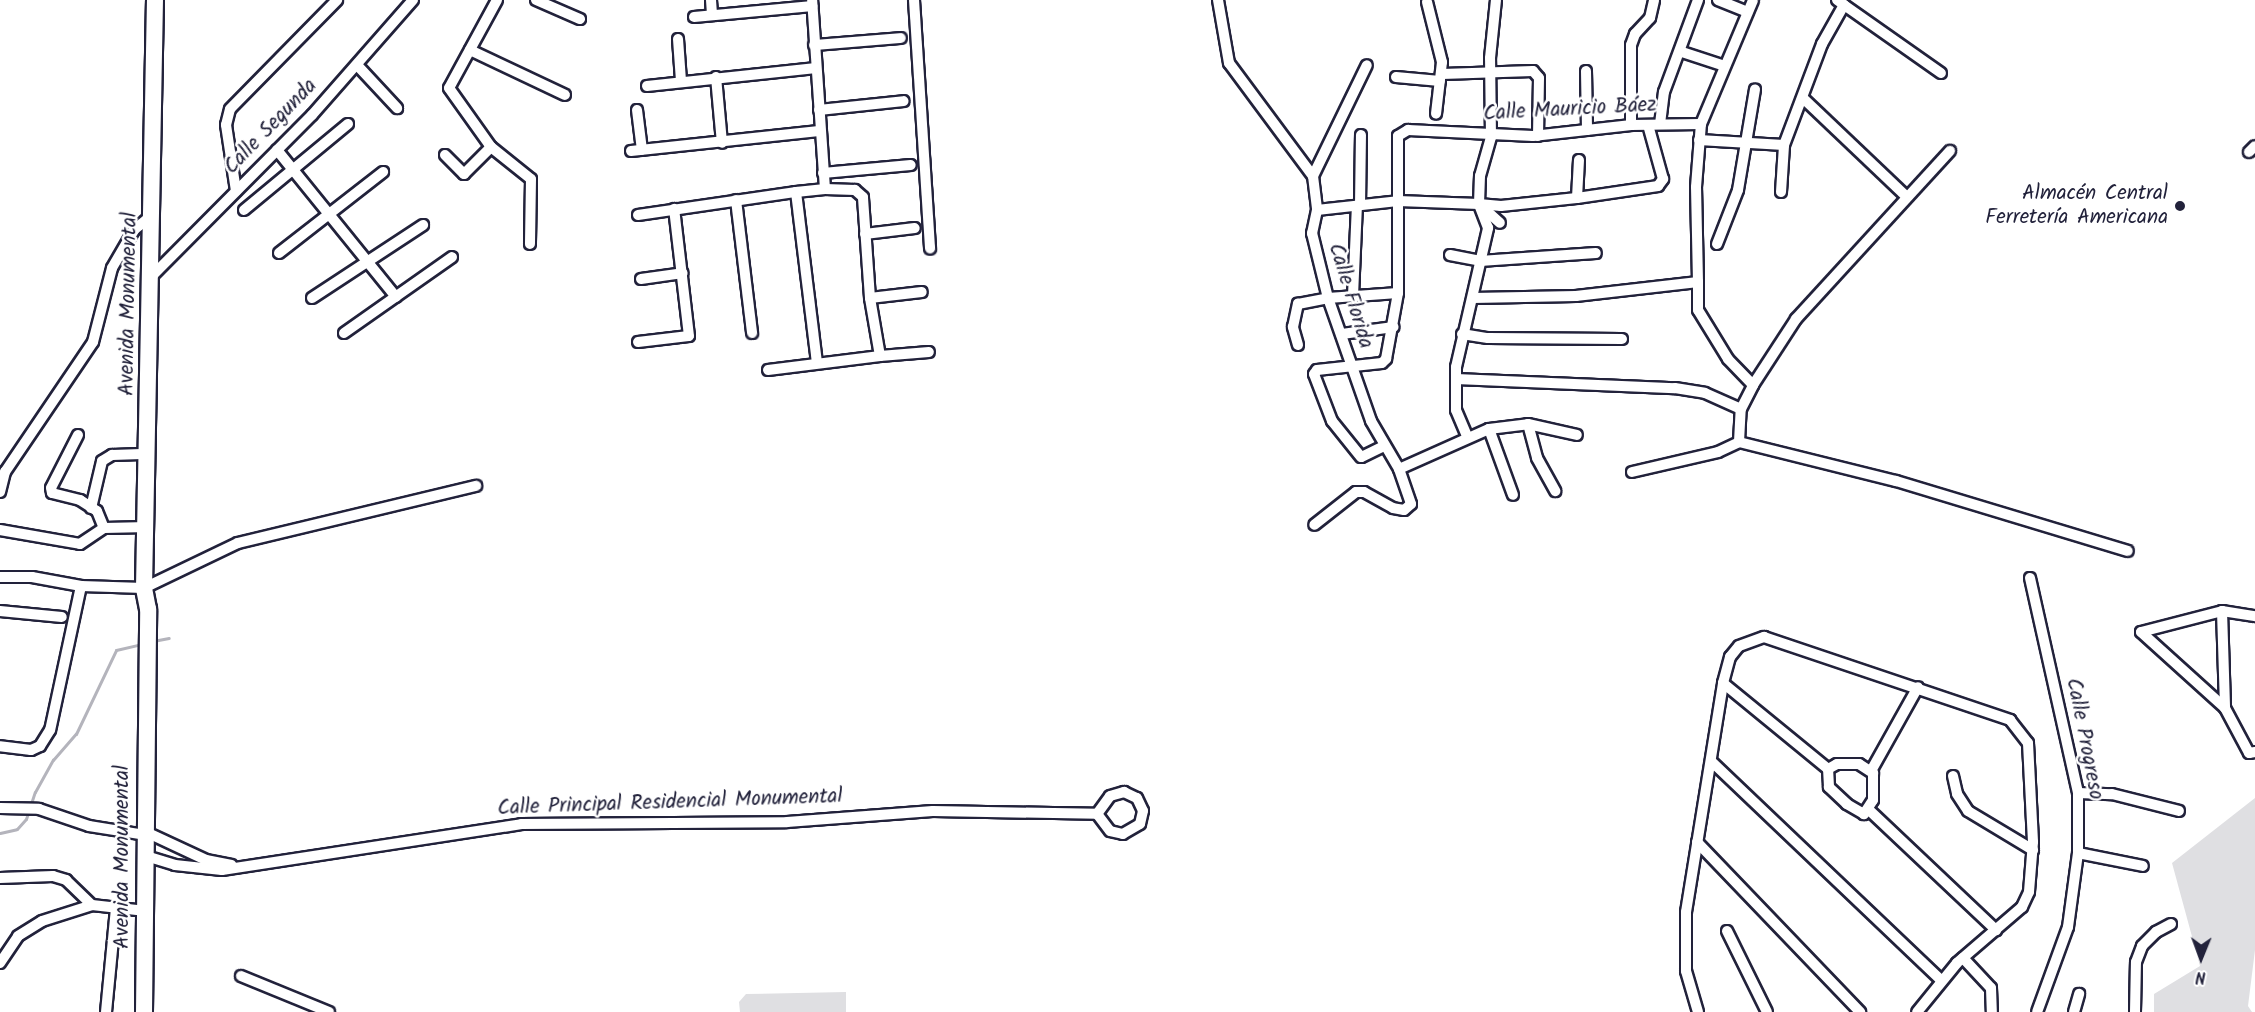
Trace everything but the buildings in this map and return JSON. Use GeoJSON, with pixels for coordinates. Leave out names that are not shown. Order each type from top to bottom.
{"type":"FeatureCollection","features":[{"type":"Feature","properties":{"kind":"main road","name":"Avenida Monumental"},"geometry":{"type":"LineString","coordinates":[[144,1012],[148,609],[144,588],[148,526],[155,0]]}},
{"type":"Feature","properties":{"kind":"street"},"geometry":{"type":"LineString","coordinates":[[236,191],[226,125],[230,109],[337,0]]}},
{"type":"Feature","properties":{"kind":"street"},"geometry":{"type":"LineString","coordinates":[[497,0],[449,88],[491,147],[531,179],[530,244]]}},
{"type":"Feature","properties":{"kind":"street"},"geometry":{"type":"LineString","coordinates":[[536,0],[580,19]]}},
{"type":"Feature","properties":{"kind":"street"},"geometry":{"type":"LineString","coordinates":[[711,0],[712,15]]}},
{"type":"Feature","properties":{"kind":"street"},"geometry":{"type":"LineString","coordinates":[[915,0],[928,171],[930,248]]}},
{"type":"Feature","properties":{"kind":"street","name":"Calle Florida"},"geometry":{"type":"LineString","coordinates":[[1218,0],[1230,63],[1313,176],[1317,210],[1312,233],[1328,298],[1351,366],[1383,446],[1399,469],[1411,504],[1404,510],[1364,492],[1356,492],[1314,525]]}},
{"type":"Feature","properties":{"kind":"street"},"geometry":{"type":"LineString","coordinates":[[1467,436],[1456,410],[1456,379],[1462,334],[1473,298],[1488,228],[1479,204],[1480,176],[1491,137],[1491,72],[1496,0]]}},
{"type":"Feature","properties":{"kind":"street"},"geometry":{"type":"LineString","coordinates":[[1631,125],[1631,45],[1635,34],[1650,18],[1654,0]]}},
{"type":"Feature","properties":{"kind":"street"},"geometry":{"type":"LineString","coordinates":[[1660,124],[1664,92],[1682,52],[1698,0]]}},
{"type":"Feature","properties":{"kind":"street"},"geometry":{"type":"LineString","coordinates":[[1718,0],[1748,12]]}},
{"type":"Feature","properties":{"kind":"street"},"geometry":{"type":"LineString","coordinates":[[1753,0],[1701,124],[1698,282],[1698,310],[1728,359],[1753,385]]}},
{"type":"Feature","properties":{"kind":"street","name":"Calle Segunda"},"geometry":{"type":"LineString","coordinates":[[152,276],[357,64],[411,1]]}},
{"type":"Feature","properties":{"kind":"street"},"geometry":{"type":"LineString","coordinates":[[1427,2],[1442,62],[1436,114]]}},
{"type":"Feature","properties":{"kind":"street"},"geometry":{"type":"LineString","coordinates":[[1781,192],[1784,145],[1804,99],[1822,44],[1841,2],[1941,73]]}},
{"type":"Feature","properties":{"kind":"street"},"geometry":{"type":"LineString","coordinates":[[694,17],[812,3],[819,131],[825,189]]}},
{"type":"Feature","properties":{"kind":"street"},"geometry":{"type":"LineString","coordinates":[[814,45],[901,38]]}},
{"type":"Feature","properties":{"kind":"street"},"geometry":{"type":"LineString","coordinates":[[678,39],[681,81]]}},
{"type":"Feature","properties":{"kind":"street"},"geometry":{"type":"LineString","coordinates":[[470,50],[565,95]]}},
{"type":"Feature","properties":{"kind":"street"},"geometry":{"type":"LineString","coordinates":[[1682,52],[1725,66]]}},
{"type":"Feature","properties":{"kind":"street"},"geometry":{"type":"LineString","coordinates":[[357,64],[396,108]]}},
{"type":"Feature","properties":{"kind":"street"},"geometry":{"type":"LineString","coordinates":[[1313,176],[1367,65]]}},
{"type":"Feature","properties":{"kind":"street"},"geometry":{"type":"LineString","coordinates":[[647,86],[816,68]]}},
{"type":"Feature","properties":{"kind":"street"},"geometry":{"type":"LineString","coordinates":[[1396,77],[1441,78],[1491,72],[1533,71],[1539,78],[1538,136]]}},
{"type":"Feature","properties":{"kind":"street"},"geometry":{"type":"LineString","coordinates":[[1586,71],[1587,130]]}},
{"type":"Feature","properties":{"kind":"street"},"geometry":{"type":"LineString","coordinates":[[716,77],[722,143]]}},
{"type":"Feature","properties":{"kind":"street"},"geometry":{"type":"LineString","coordinates":[[1718,244],[1738,190],[1744,143],[1755,89]]}},
{"type":"Feature","properties":{"kind":"street"},"geometry":{"type":"LineString","coordinates":[[1804,99],[1907,196]]}},
{"type":"Feature","properties":{"kind":"street"},"geometry":{"type":"LineString","coordinates":[[819,110],[904,101]]}},
{"type":"Feature","properties":{"kind":"street"},"geometry":{"type":"LineString","coordinates":[[637,110],[637,151],[819,131]]}},
{"type":"Feature","properties":{"kind":"street"},"geometry":{"type":"LineString","coordinates":[[244,210],[348,124]]}},
{"type":"Feature","properties":{"kind":"street","name":"Calle Mauricio Báez"},"geometry":{"type":"LineString","coordinates":[[1398,201],[1398,136],[1408,130],[1491,137],[1538,136],[1631,125],[1701,124]]}},
{"type":"Feature","properties":{"kind":"street"},"geometry":{"type":"LineString","coordinates":[[1317,210],[1398,201],[1501,206],[1659,186],[1663,179],[1648,125]]}},
{"type":"Feature","properties":{"kind":"street"},"geometry":{"type":"LineString","coordinates":[[1353,296],[1361,135]]}},
{"type":"Feature","properties":{"kind":"street"},"geometry":{"type":"LineString","coordinates":[[1699,140],[1784,145]]}},
{"type":"Feature","properties":{"kind":"street"},"geometry":{"type":"LineString","coordinates":[[445,155],[464,174],[491,147]]}},
{"type":"Feature","properties":{"kind":"street"},"geometry":{"type":"LineString","coordinates":[[276,150],[396,297]]}},
{"type":"Feature","properties":{"kind":"street"},"geometry":{"type":"LineString","coordinates":[[1739,442],[1742,409],[1753,385],[1796,319],[1950,151]]}},
{"type":"Feature","properties":{"kind":"street"},"geometry":{"type":"LineString","coordinates":[[1577,198],[1579,160]]}},
{"type":"Feature","properties":{"kind":"street"},"geometry":{"type":"LineString","coordinates":[[824,173],[911,165]]}},
{"type":"Feature","properties":{"kind":"street"},"geometry":{"type":"LineString","coordinates":[[279,253],[383,172]]}},
{"type":"Feature","properties":{"kind":"street"},"geometry":{"type":"LineString","coordinates":[[638,215],[825,189],[860,193],[870,298],[880,356]]}},
{"type":"Feature","properties":{"kind":"street"},"geometry":{"type":"LineString","coordinates":[[796,192],[817,363]]}},
{"type":"Feature","properties":{"kind":"street"},"geometry":{"type":"LineString","coordinates":[[736,200],[753,333]]}},
{"type":"Feature","properties":{"kind":"street"},"geometry":{"type":"LineString","coordinates":[[1383,446],[1361,458],[1332,421],[1321,401],[1314,374],[1317,370],[1382,363],[1386,359],[1394,327],[1398,294],[1398,201]]}},
{"type":"Feature","properties":{"kind":"street"},"geometry":{"type":"LineString","coordinates":[[1479,204],[1500,223]]}},
{"type":"Feature","properties":{"kind":"street"},"geometry":{"type":"LineString","coordinates":[[638,342],[689,336],[674,209]]}},
{"type":"Feature","properties":{"kind":"street"},"geometry":{"type":"LineString","coordinates":[[0,492],[5,472],[93,342],[112,268],[134,230],[152,215]]}},
{"type":"Feature","properties":{"kind":"street"},"geometry":{"type":"LineString","coordinates":[[312,298],[423,225]]}},
{"type":"Feature","properties":{"kind":"street"},"geometry":{"type":"LineString","coordinates":[[865,234],[915,228]]}},
{"type":"Feature","properties":{"kind":"street"},"geometry":{"type":"LineString","coordinates":[[1450,255],[1480,261],[1596,253]]}},
{"type":"Feature","properties":{"kind":"street"},"geometry":{"type":"LineString","coordinates":[[344,333],[452,257]]}},
{"type":"Feature","properties":{"kind":"street"},"geometry":{"type":"LineString","coordinates":[[641,279],[683,273]]}},
{"type":"Feature","properties":{"kind":"street"},"geometry":{"type":"LineString","coordinates":[[1473,298],[1576,296],[1698,282]]}},
{"type":"Feature","properties":{"kind":"street"},"geometry":{"type":"LineString","coordinates":[[870,298],[922,292]]}},
{"type":"Feature","properties":{"kind":"street"},"geometry":{"type":"LineString","coordinates":[[1298,345],[1293,327],[1298,304],[1328,298],[1398,294]]}},
{"type":"Feature","properties":{"kind":"street"},"geometry":{"type":"LineString","coordinates":[[1342,334],[1394,327]]}},
{"type":"Feature","properties":{"kind":"street"},"geometry":{"type":"LineString","coordinates":[[1462,334],[1488,338],[1622,339]]}},
{"type":"Feature","properties":{"kind":"street"},"geometry":{"type":"LineString","coordinates":[[768,370],[929,352]]}},
{"type":"Feature","properties":{"kind":"street"},"geometry":{"type":"LineString","coordinates":[[1456,379],[1675,388],[1705,393],[1742,409]]}},
{"type":"Feature","properties":{"kind":"street"},"geometry":{"type":"LineString","coordinates":[[1399,469],[1467,436],[1489,429],[1528,424],[1577,435]]}},
{"type":"Feature","properties":{"kind":"street"},"geometry":{"type":"LineString","coordinates":[[1528,424],[1537,458],[1555,491]]}},
{"type":"Feature","properties":{"kind":"street"},"geometry":{"type":"LineString","coordinates":[[1489,429],[1513,495]]}},
{"type":"Feature","properties":{"kind":"street"},"geometry":{"type":"LineString","coordinates":[[78,435],[51,488],[58,497],[80,500],[91,507],[104,528]]}},
{"type":"Feature","properties":{"kind":"street"},"geometry":{"type":"LineString","coordinates":[[1632,472],[1718,452],[1739,442],[1896,481],[2128,551]]}},
{"type":"Feature","properties":{"kind":"street"},"geometry":{"type":"LineString","coordinates":[[91,507],[102,461],[112,455],[149,454]]}},
{"type":"Feature","properties":{"kind":"street"},"geometry":{"type":"LineString","coordinates":[[0,577],[32,577],[81,586],[144,588],[238,543],[476,486]]}},
{"type":"Feature","properties":{"kind":"street"},"geometry":{"type":"LineString","coordinates":[[0,530],[80,544],[104,528],[148,526]]}},
{"type":"Feature","properties":{"kind":"street","name":"Calle Progreso"},"geometry":{"type":"LineString","coordinates":[[2030,578],[2078,793],[2078,853],[2068,927],[2037,1012]]}},
{"type":"Feature","properties":{"kind":"street"},"geometry":{"type":"LineString","coordinates":[[0,747],[31,750],[40,746],[50,730],[81,586]]}},
{"type":"Feature","properties":{"kind":"street"},"geometry":{"type":"LineString","coordinates":[[0,611],[62,616]]}},
{"type":"Feature","properties":{"kind":"street"},"geometry":{"type":"LineString","coordinates":[[2252,752],[2225,708],[2141,632],[2222,611],[2255,616]]}},
{"type":"Feature","properties":{"kind":"street"},"geometry":{"type":"LineString","coordinates":[[2222,611],[2225,708]]}},
{"type":"Feature","properties":{"kind":"street"},"geometry":{"type":"LineString","coordinates":[[1698,1012],[1686,971],[1684,942],[1697,842],[1723,682],[1730,657],[1739,646],[1764,637],[1918,687],[2010,720],[2023,731],[2032,759],[2033,850],[2029,892],[2022,907],[1963,958],[1941,980],[1917,1012]]}},
{"type":"Feature","properties":{"kind":"street"},"geometry":{"type":"LineString","coordinates":[[1723,682],[1828,769]]}},
{"type":"Feature","properties":{"kind":"street"},"geometry":{"type":"LineString","coordinates":[[1871,771],[1859,764],[1838,764],[1828,769],[1826,777],[1836,795],[1864,814],[1869,810],[1873,800],[1871,771],[1918,687]]}},
{"type":"Feature","properties":{"kind":"street"},"geometry":{"type":"LineString","coordinates":[[1711,761],[1941,980]]}},
{"type":"Feature","properties":{"kind":"street"},"geometry":{"type":"LineString","coordinates":[[1953,776],[1957,794],[1968,811],[2033,850]]}},
{"type":"Feature","properties":{"kind":"street"},"geometry":{"type":"LineString","coordinates":[[1116,793],[1137,798],[1143,811],[1136,829],[1124,834],[1110,831],[1097,814],[1105,801],[1116,793]]}},
{"type":"Feature","properties":{"kind":"street"},"geometry":{"type":"LineString","coordinates":[[2078,793],[2118,795],[2179,811]]}},
{"type":"Feature","properties":{"kind":"street","name":"Calle Principal Residencial Monumental"},"geometry":{"type":"LineString","coordinates":[[0,808],[39,809],[89,826],[146,834],[186,852],[247,868]]}},
{"type":"Feature","properties":{"kind":"street"},"geometry":{"type":"LineString","coordinates":[[1869,810],[1996,930]]}},
{"type":"Feature","properties":{"kind":"street","name":"Calle Principal Residencial Monumental"},"geometry":{"type":"LineString","coordinates":[[146,856],[204,870],[247,868],[521,824],[787,822],[933,811],[1097,814]]}},
{"type":"Feature","properties":{"kind":"street"},"geometry":{"type":"LineString","coordinates":[[1697,842],[1860,1012]]}},
{"type":"Feature","properties":{"kind":"street"},"geometry":{"type":"LineString","coordinates":[[180,866],[186,852]]}},
{"type":"Feature","properties":{"kind":"street"},"geometry":{"type":"LineString","coordinates":[[2078,853],[2143,866]]}},
{"type":"Feature","properties":{"kind":"street"},"geometry":{"type":"LineString","coordinates":[[0,878],[53,876],[66,880],[92,905]]}},
{"type":"Feature","properties":{"kind":"street"},"geometry":{"type":"LineString","coordinates":[[0,963],[4,949],[21,933],[42,921],[92,905],[146,911]]}},
{"type":"Feature","properties":{"kind":"street"},"geometry":{"type":"LineString","coordinates":[[106,1012],[116,908]]}},
{"type":"Feature","properties":{"kind":"street"},"geometry":{"type":"LineString","coordinates":[[2135,1012],[2139,954],[2156,932],[2171,924]]}},
{"type":"Feature","properties":{"kind":"street"},"geometry":{"type":"LineString","coordinates":[[1727,931],[1767,1012]]}},
{"type":"Feature","properties":{"kind":"street"},"geometry":{"type":"LineString","coordinates":[[1963,958],[1991,988],[1992,1012]]}},
{"type":"Feature","properties":{"kind":"street"},"geometry":{"type":"LineString","coordinates":[[241,976],[329,1012]]}},
{"type":"Feature","properties":{"kind":"street"},"geometry":{"type":"LineString","coordinates":[[2074,1012],[2079,994]]}},
{"type":"Feature","properties":{"kind":"shaded area"},"geometry":{"type":"Polygon","coordinates":[[[2255,798],[2255,950],[2248,1006],[2252,1012],[2154,1012],[2154,994],[2200,966],[2172,863],[2255,798]]]}},
{"type":"Feature","properties":{"kind":"shaded area"},"geometry":{"type":"Polygon","coordinates":[[[846,992],[846,1012],[740,1012],[739,1002],[746,994],[846,992]]]}},
{"type":"Feature","properties":{"kind":"waterway"},"geometry":{"type":"LineString","coordinates":[[153,641],[169,638]]}},
{"type":"Feature","properties":{"kind":"waterway"},"geometry":{"type":"LineString","coordinates":[[0,833],[17,829],[26,819],[35,792],[53,760],[76,734],[116,650],[141,644]]}},
{"type":"Feature","properties":{"kind":"place","name":"Almacén Central Ferretería Americana"},"geometry":{"type":"Point","coordinates":[2180,206]}}]}
